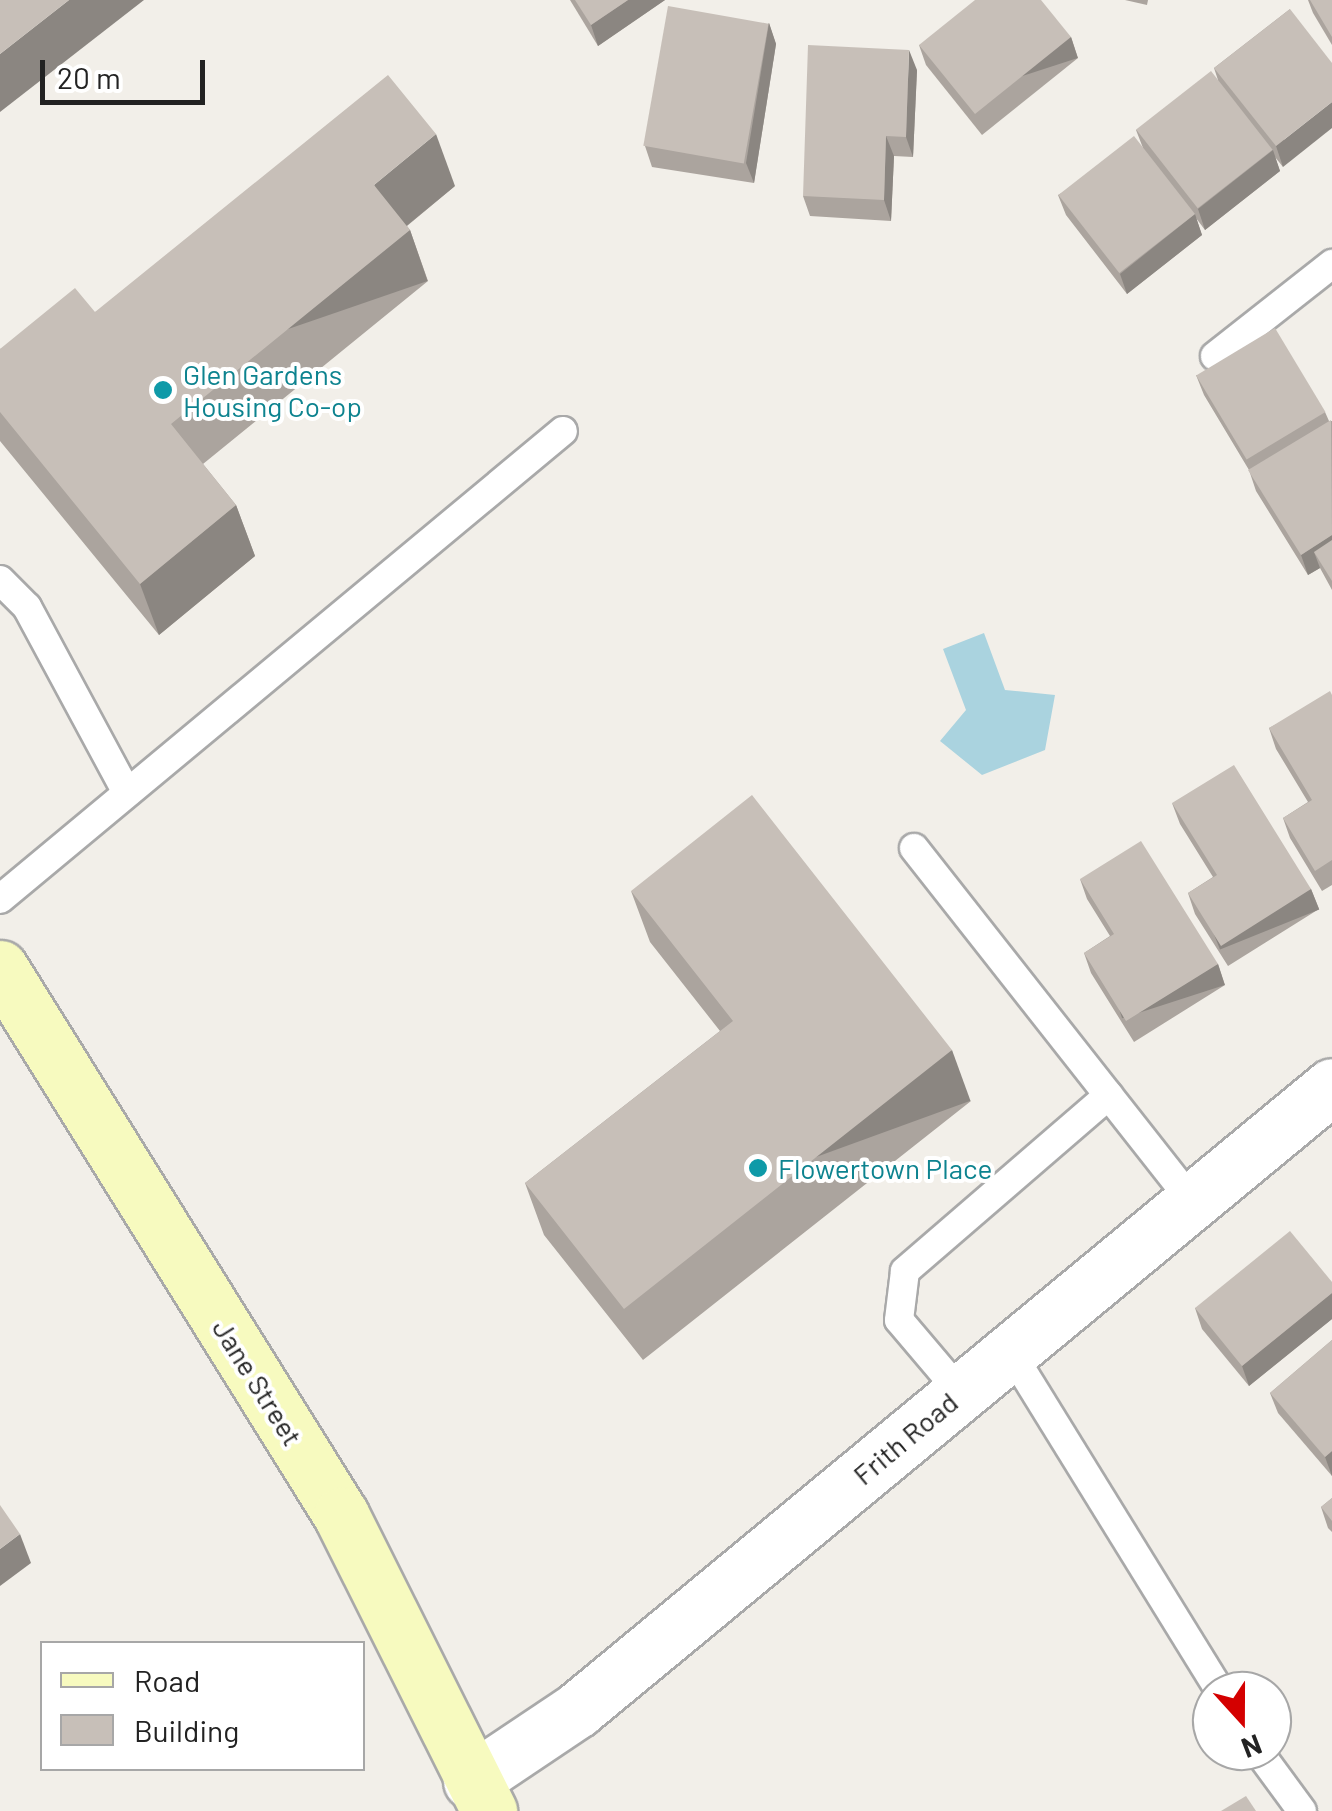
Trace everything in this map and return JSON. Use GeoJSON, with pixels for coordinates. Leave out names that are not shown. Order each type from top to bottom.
{"type":"FeatureCollection","features":[{"type":"Feature","properties":{"kind":"main road","name":"Jane Street"},"geometry":{"type":"LineString","coordinates":[[0,968],[340,1515],[480,1796]]}},
{"type":"Feature","properties":{"kind":"street","name":"Frith Road"},"geometry":{"type":"LineString","coordinates":[[480,1796],[577,1710],[1332,1086]]}},
{"type":"Feature","properties":{"kind":"lane"},"geometry":{"type":"LineString","coordinates":[[1215,356],[1332,264]]}},
{"type":"Feature","properties":{"kind":"lane"},"geometry":{"type":"LineString","coordinates":[[0,899],[563,431]]}},
{"type":"Feature","properties":{"kind":"lane"},"geometry":{"type":"LineString","coordinates":[[0,580],[27,607],[126,793]]}},
{"type":"Feature","properties":{"kind":"lane"},"geometry":{"type":"LineString","coordinates":[[914,848],[1192,1201]]}},
{"type":"Feature","properties":{"kind":"lane"},"geometry":{"type":"LineString","coordinates":[[960,1392],[900,1320],[905,1271],[1109,1095]]}},
{"type":"Feature","properties":{"kind":"lane"},"geometry":{"type":"LineString","coordinates":[[1010,1351],[1208,1671]]}},
{"type":"Feature","properties":{"kind":"lane"},"geometry":{"type":"LineString","coordinates":[[1273,1771],[1302,1811]]}},
{"type":"Feature","properties":{"kind":"water"},"geometry":{"type":"Polygon","coordinates":[[[984,633],[1005,690],[1055,695],[1045,750],[982,775],[940,741],[966,710],[943,649],[984,633]]]}},
{"type":"Feature","properties":{"kind":"building"},"geometry":{"type":"Polygon","coordinates":[[[0,0],[69,0],[0,54],[0,0]]]}},
{"type":"Feature","properties":{"kind":"building"},"geometry":{"type":"Polygon","coordinates":[[[575,0],[628,0],[591,25],[575,0]]]}},
{"type":"Feature","properties":{"kind":"building"},"geometry":{"type":"Polygon","coordinates":[[[975,0],[1041,0],[1071,37],[975,114],[919,45],[975,0]]]}},
{"type":"Feature","properties":{"kind":"building"},"geometry":{"type":"Polygon","coordinates":[[[1310,0],[1332,0],[1332,37],[1310,0]]]}},
{"type":"Feature","properties":{"kind":"building"},"geometry":{"type":"Polygon","coordinates":[[[668,6],[768,24],[744,164],[643,146],[668,6]]]}},
{"type":"Feature","properties":{"kind":"building"},"geometry":{"type":"Polygon","coordinates":[[[1290,9],[1332,63],[1332,102],[1276,146],[1214,68],[1290,9]]]}},
{"type":"Feature","properties":{"kind":"building"},"geometry":{"type":"Polygon","coordinates":[[[808,45],[909,50],[906,137],[886,136],[884,200],[803,196],[808,45]]]}},
{"type":"Feature","properties":{"kind":"building"},"geometry":{"type":"Polygon","coordinates":[[[1211,71],[1273,150],[1198,208],[1136,129],[1211,71]]]}},
{"type":"Feature","properties":{"kind":"building","name":"Glen Gardens Housing Co-op"},"geometry":{"type":"Polygon","coordinates":[[[388,75],[436,134],[374,185],[410,230],[171,424],[236,505],[140,584],[0,412],[0,349],[75,288],[95,312],[388,75]]]}},
{"type":"Feature","properties":{"kind":"building"},"geometry":{"type":"Polygon","coordinates":[[[1134,136],[1195,214],[1119,273],[1058,195],[1134,136]]]}},
{"type":"Feature","properties":{"kind":"building"},"geometry":{"type":"Polygon","coordinates":[[[1275,328],[1325,412],[1247,459],[1196,375],[1275,328]]]}},
{"type":"Feature","properties":{"kind":"building"},"geometry":{"type":"Polygon","coordinates":[[[1331,420],[1332,535],[1301,555],[1248,470],[1331,420]]]}},
{"type":"Feature","properties":{"kind":"building"},"geometry":{"type":"Polygon","coordinates":[[[1332,540],[1332,581],[1314,552],[1332,540]]]}},
{"type":"Feature","properties":{"kind":"building"},"geometry":{"type":"Polygon","coordinates":[[[1330,691],[1332,860],[1315,871],[1283,818],[1312,800],[1269,728],[1330,691]]]}},
{"type":"Feature","properties":{"kind":"building"},"geometry":{"type":"Polygon","coordinates":[[[1234,765],[1311,889],[1221,946],[1188,893],[1217,875],[1172,803],[1234,765]]]}},
{"type":"Feature","properties":{"kind":"building","name":"Flowertown Place"},"geometry":{"type":"Polygon","coordinates":[[[752,795],[952,1050],[624,1309],[525,1183],[733,1021],[631,891],[752,795]]]}},
{"type":"Feature","properties":{"kind":"building"},"geometry":{"type":"Polygon","coordinates":[[[1141,841],[1218,964],[1126,1021],[1084,953],[1114,934],[1080,879],[1141,841]]]}},
{"type":"Feature","properties":{"kind":"building"},"geometry":{"type":"Polygon","coordinates":[[[1290,1231],[1332,1282],[1332,1293],[1242,1366],[1195,1308],[1290,1231]]]}},
{"type":"Feature","properties":{"kind":"building"},"geometry":{"type":"Polygon","coordinates":[[[1332,1340],[1332,1451],[1325,1457],[1270,1393],[1332,1340]]]}},
{"type":"Feature","properties":{"kind":"building"},"geometry":{"type":"Polygon","coordinates":[[[1332,1498],[1332,1521],[1321,1507],[1332,1498]]]}},
{"type":"Feature","properties":{"kind":"building"},"geometry":{"type":"Polygon","coordinates":[[[0,1505],[20,1534],[0,1549],[0,1505]]]}},
{"type":"Feature","properties":{"kind":"building"},"geometry":{"type":"Polygon","coordinates":[[[1246,1796],[1256,1811],[1221,1811],[1246,1796]]]}},
{"type":"Feature","properties":{"kind":"place","name":"Glen Gardens Housing Co-op"},"geometry":{"type":"Point","coordinates":[163,390]}},
{"type":"Feature","properties":{"kind":"place","name":"Flowertown Place"},"geometry":{"type":"Point","coordinates":[758,1168]}}]}
